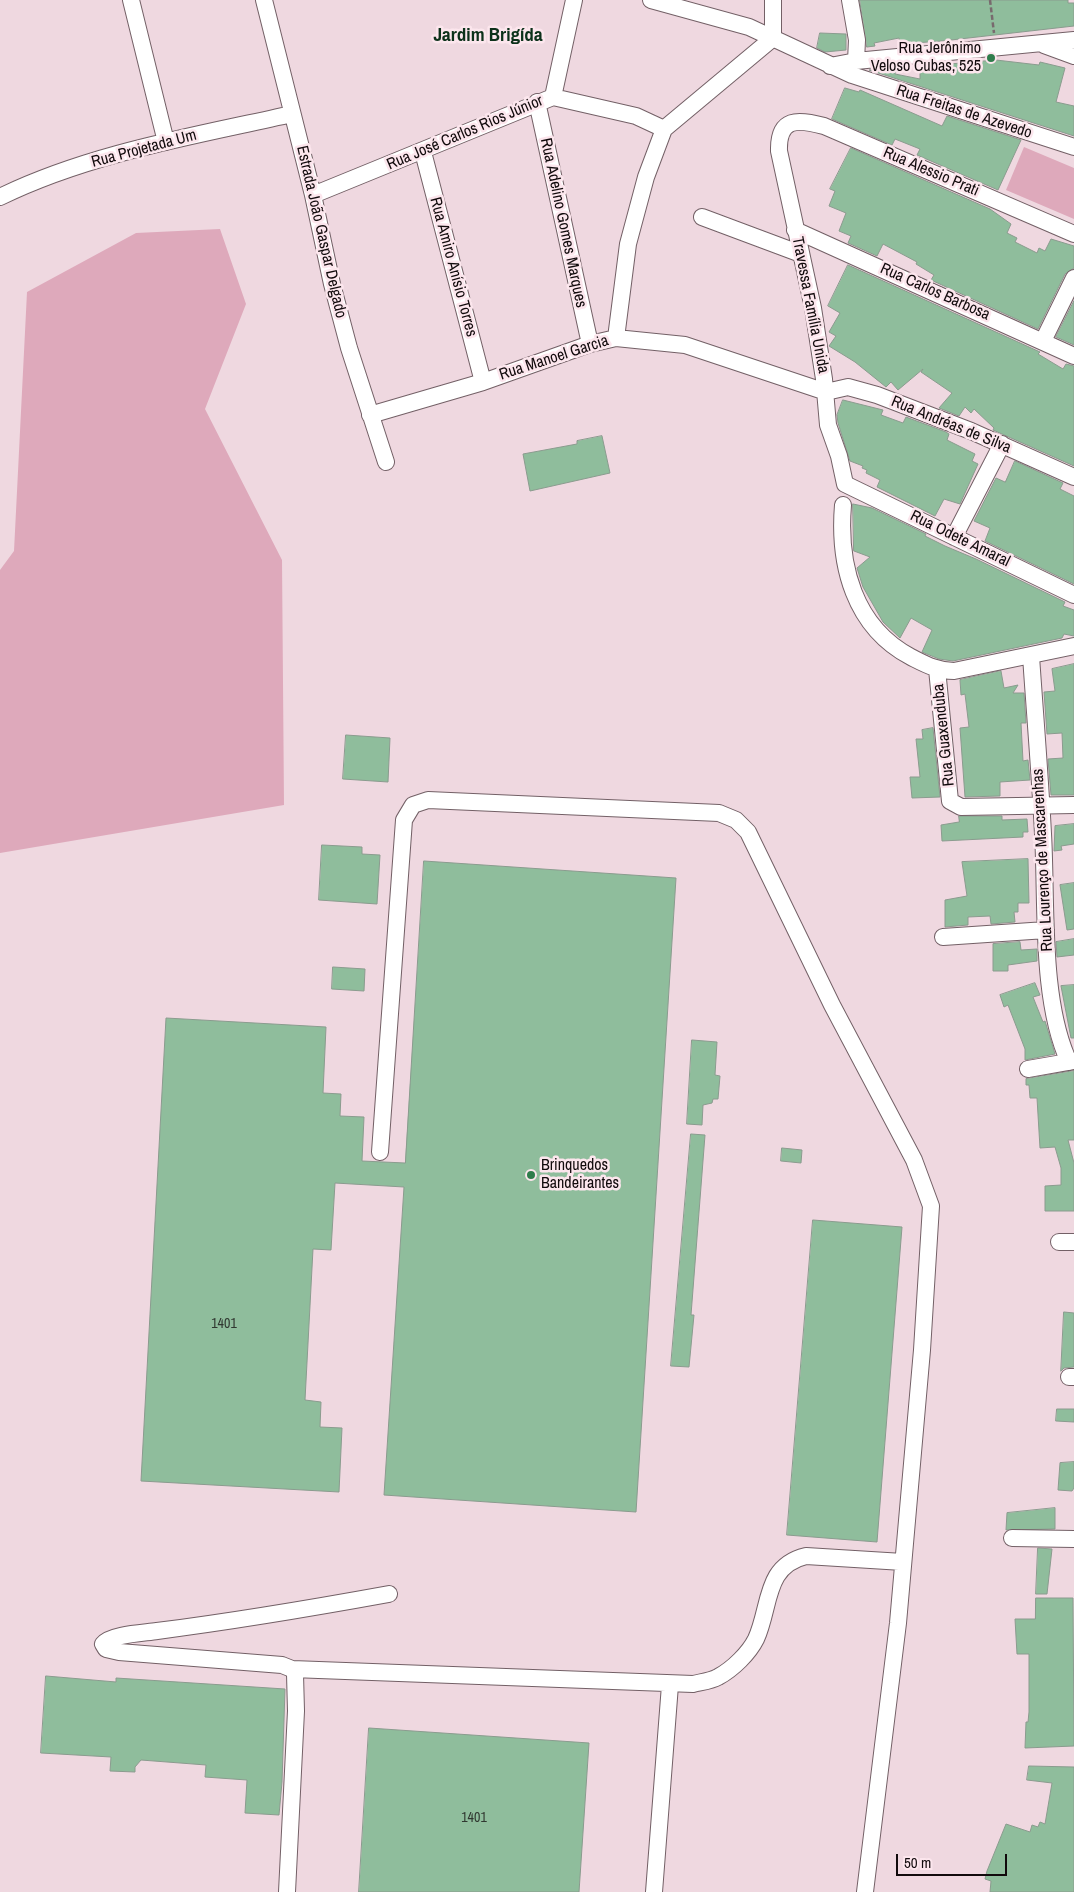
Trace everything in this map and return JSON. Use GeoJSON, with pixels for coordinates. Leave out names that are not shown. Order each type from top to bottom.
{"type":"FeatureCollection","features":[{"type":"Feature","properties":{"kind":"street"},"geometry":{"type":"LineString","coordinates":[[131,0],[166,142]]}},
{"type":"Feature","properties":{"kind":"street","name":"Estrada João Gaspar Delgado"},"geometry":{"type":"LineString","coordinates":[[264,0],[334,293],[386,462]]}},
{"type":"Feature","properties":{"kind":"street","name":"Rua José Carlos Rios Júnior"},"geometry":{"type":"LineString","coordinates":[[312,195],[423,152],[537,102],[553,97],[574,0]]}},
{"type":"Feature","properties":{"kind":"street","name":"Rua Freitas de Azevedo"},"geometry":{"type":"LineString","coordinates":[[651,0],[726,19],[773,38],[830,66],[874,83],[1074,147]]}},
{"type":"Feature","properties":{"kind":"street"},"geometry":{"type":"LineString","coordinates":[[616,338],[628,244],[646,177],[664,129],[773,38],[773,0]]}},
{"type":"Feature","properties":{"kind":"street"},"geometry":{"type":"LineString","coordinates":[[850,0],[857,40],[856,61]]}},
{"type":"Feature","properties":{"kind":"street"},"geometry":{"type":"LineString","coordinates":[[830,66],[856,61],[995,46],[1074,40]]}},
{"type":"Feature","properties":{"kind":"street"},"geometry":{"type":"LineString","coordinates":[[1040,43],[1074,56]]}},
{"type":"Feature","properties":{"kind":"street"},"geometry":{"type":"LineString","coordinates":[[553,97],[627,114],[664,129]]}},
{"type":"Feature","properties":{"kind":"street","name":"Rua Adelino Gomes Marques"},"geometry":{"type":"LineString","coordinates":[[537,102],[590,344]]}},
{"type":"Feature","properties":{"kind":"street","name":"Rua Projetada Um"},"geometry":{"type":"LineString","coordinates":[[0,197],[40,177],[166,142],[292,114]]}},
{"type":"Feature","properties":{"kind":"street","name":"Rua Alessio Prati"},"geometry":{"type":"LineString","coordinates":[[786,126],[793,121],[802,120],[824,126],[1074,234]]}},
{"type":"Feature","properties":{"kind":"street","name":"Travessa Família Unida"},"geometry":{"type":"LineString","coordinates":[[786,126],[780,137],[779,151],[813,308],[826,392],[828,425],[839,456],[845,484]]}},
{"type":"Feature","properties":{"kind":"street","name":"Rua Amiro Anísio Torres"},"geometry":{"type":"LineString","coordinates":[[423,152],[483,382]]}},
{"type":"Feature","properties":{"kind":"street"},"geometry":{"type":"LineString","coordinates":[[702,218],[801,254]]}},
{"type":"Feature","properties":{"kind":"street","name":"Rua Carlos Barbosa"},"geometry":{"type":"LineString","coordinates":[[796,230],[1074,356]]}},
{"type":"Feature","properties":{"kind":"street"},"geometry":{"type":"LineString","coordinates":[[1043,341],[1074,278]]}},
{"type":"Feature","properties":{"kind":"street","name":"Rua Manoel Garcia"},"geometry":{"type":"LineString","coordinates":[[370,415],[483,382],[590,344],[616,338],[685,345],[826,392]]}},
{"type":"Feature","properties":{"kind":"street","name":"Rua Andréas de Silva"},"geometry":{"type":"LineString","coordinates":[[826,392],[838,388],[859,389],[1002,444],[1074,477]]}},
{"type":"Feature","properties":{"kind":"street"},"geometry":{"type":"LineString","coordinates":[[954,537],[1002,444]]}},
{"type":"Feature","properties":{"kind":"street","name":"Rua Odete Amaral"},"geometry":{"type":"LineString","coordinates":[[845,484],[1074,595]]}},
{"type":"Feature","properties":{"kind":"street"},"geometry":{"type":"LineString","coordinates":[[843,505],[842,523],[845,562],[851,588],[875,630],[886,641],[906,654],[937,669],[954,671],[1074,646]]}},
{"type":"Feature","properties":{"kind":"street","name":"Rua Lourenço de Mascarenhas"},"geometry":{"type":"LineString","coordinates":[[1031,656],[1041,807],[1046,930],[1052,997],[1059,1040],[1072,1062]]}},
{"type":"Feature","properties":{"kind":"street","name":"Rua Guaxenduba"},"geometry":{"type":"LineString","coordinates":[[937,669],[950,801],[960,808],[1041,807]]}},
{"type":"Feature","properties":{"kind":"street"},"geometry":{"type":"LineString","coordinates":[[380,1152],[404,820],[413,805],[428,800],[719,813],[736,820],[748,832],[756,843],[832,1006],[914,1160],[931,1206],[922,1350],[903,1562],[865,1892]]}},
{"type":"Feature","properties":{"kind":"street"},"geometry":{"type":"LineString","coordinates":[[1041,807],[1074,805]]}},
{"type":"Feature","properties":{"kind":"street"},"geometry":{"type":"LineString","coordinates":[[943,937],[1046,930]]}},
{"type":"Feature","properties":{"kind":"street"},"geometry":{"type":"LineString","coordinates":[[1028,1069],[1072,1062]]}},
{"type":"Feature","properties":{"kind":"street"},"geometry":{"type":"LineString","coordinates":[[1012,1538],[1074,1539]]}},
{"type":"Feature","properties":{"kind":"street"},"geometry":{"type":"LineString","coordinates":[[389,1594],[221,1623],[109,1638],[102,1644],[106,1649],[119,1652],[282,1665],[292,1669],[670,1685],[693,1684],[718,1677],[740,1660],[756,1640],[773,1582],[782,1567],[792,1559],[806,1556],[903,1562]]}},
{"type":"Feature","properties":{"kind":"street"},"geometry":{"type":"LineString","coordinates":[[287,1892],[296,1711],[296,1679],[292,1669]]}},
{"type":"Feature","properties":{"kind":"street"},"geometry":{"type":"LineString","coordinates":[[654,1892],[670,1685]]}},
{"type":"Feature","properties":{"kind":"path"},"geometry":{"type":"LineString","coordinates":[[990,0],[995,46]]}},
{"type":"Feature","properties":{"kind":"shaded area"},"geometry":{"type":"Polygon","coordinates":[[[1024,147],[1074,168],[1074,219],[1006,190],[1024,147]]]}},
{"type":"Feature","properties":{"kind":"shaded area"},"geometry":{"type":"Polygon","coordinates":[[[220,229],[246,304],[205,409],[282,560],[284,805],[0,853],[0,570],[14,551],[27,292],[136,233],[220,229]]]}},
{"type":"Feature","properties":{"kind":"building"},"geometry":{"type":"Polygon","coordinates":[[[860,0],[1068,0],[1068,3],[1074,3],[1074,26],[900,44],[899,38],[874,43],[875,46],[867,47],[860,0]]]}},
{"type":"Feature","properties":{"kind":"building"},"geometry":{"type":"Polygon","coordinates":[[[820,33],[846,34],[846,50],[825,52],[817,48],[820,33]]]}},
{"type":"Feature","properties":{"kind":"building"},"geometry":{"type":"Polygon","coordinates":[[[996,60],[1039,65],[1040,62],[1065,68],[1056,102],[1074,106],[1074,136],[869,70],[896,68],[895,74],[920,79],[920,67],[996,60]]]}},
{"type":"Feature","properties":{"kind":"building"},"geometry":{"type":"Polygon","coordinates":[[[845,88],[859,92],[860,90],[942,126],[947,116],[1021,140],[998,190],[917,155],[920,149],[895,139],[892,145],[832,119],[845,88]]]}},
{"type":"Feature","properties":{"kind":"building"},"geometry":{"type":"Polygon","coordinates":[[[851,148],[990,209],[1011,224],[1007,233],[1017,238],[1015,242],[1037,253],[1039,248],[1045,251],[1051,239],[1074,246],[1074,268],[1065,274],[1038,329],[931,280],[934,275],[916,264],[917,262],[883,244],[877,256],[848,243],[851,236],[839,231],[846,213],[829,206],[835,191],[830,189],[851,148]]]}},
{"type":"Feature","properties":{"kind":"building"},"geometry":{"type":"Polygon","coordinates":[[[848,265],[1040,352],[1038,354],[1063,369],[1066,364],[1074,366],[1074,466],[993,430],[994,428],[974,409],[971,413],[965,407],[959,416],[939,408],[952,393],[921,372],[923,369],[898,390],[891,382],[886,387],[855,362],[829,346],[836,336],[829,332],[840,313],[828,306],[848,265]]]}},
{"type":"Feature","properties":{"kind":"building"},"geometry":{"type":"Polygon","coordinates":[[[1074,301],[1074,345],[1056,337],[1074,301]]]}},
{"type":"Feature","properties":{"kind":"building"},"geometry":{"type":"Polygon","coordinates":[[[843,400],[883,410],[881,415],[903,423],[906,417],[946,432],[949,434],[947,440],[975,454],[972,461],[978,464],[960,504],[944,499],[935,516],[877,487],[880,480],[866,473],[867,470],[862,468],[863,466],[850,461],[837,415],[843,400]]]}},
{"type":"Feature","properties":{"kind":"building"},"geometry":{"type":"Polygon","coordinates":[[[602,436],[610,473],[530,491],[523,454],[577,444],[577,441],[602,436]]]}},
{"type":"Feature","properties":{"kind":"building"},"geometry":{"type":"Polygon","coordinates":[[[1015,461],[1063,483],[1060,489],[1074,496],[1074,584],[985,541],[990,528],[974,521],[996,478],[1005,482],[1015,461]]]}},
{"type":"Feature","properties":{"kind":"building"},"geometry":{"type":"Polygon","coordinates":[[[853,504],[872,508],[926,534],[925,536],[945,546],[1065,602],[1063,606],[1074,610],[1074,636],[1064,634],[1062,638],[953,661],[939,659],[922,652],[932,630],[911,618],[900,638],[883,622],[863,587],[857,568],[870,557],[854,551],[853,504]]]}},
{"type":"Feature","properties":{"kind":"building"},"geometry":{"type":"Polygon","coordinates":[[[1074,664],[1074,795],[1051,795],[1048,759],[1063,758],[1062,733],[1047,734],[1044,692],[1055,691],[1052,669],[1074,664]]]}},
{"type":"Feature","properties":{"kind":"building"},"geometry":{"type":"Polygon","coordinates":[[[1001,671],[1004,688],[1018,685],[1013,693],[1024,693],[1026,723],[1021,723],[1023,761],[1028,760],[1030,780],[1000,782],[1000,796],[965,797],[960,728],[969,727],[965,694],[961,695],[960,680],[1001,671]]]}},
{"type":"Feature","properties":{"kind":"building"},"geometry":{"type":"Polygon","coordinates":[[[933,728],[940,797],[912,798],[910,777],[920,777],[916,739],[923,739],[922,730],[933,728]]]}},
{"type":"Feature","properties":{"kind":"building"},"geometry":{"type":"Polygon","coordinates":[[[346,735],[390,738],[388,782],[343,779],[346,735]]]}},
{"type":"Feature","properties":{"kind":"building"},"geometry":{"type":"Polygon","coordinates":[[[959,816],[1002,816],[1002,820],[1027,819],[1028,832],[1023,832],[1023,837],[942,841],[941,825],[959,822],[959,816]]]}},
{"type":"Feature","properties":{"kind":"building"},"geometry":{"type":"Polygon","coordinates":[[[1074,824],[1074,844],[1061,846],[1062,850],[1054,851],[1055,826],[1074,824]]]}},
{"type":"Feature","properties":{"kind":"building"},"geometry":{"type":"Polygon","coordinates":[[[322,845],[362,847],[362,854],[380,855],[377,904],[319,900],[322,845]]]}},
{"type":"Feature","properties":{"kind":"building"},"geometry":{"type":"Polygon","coordinates":[[[1028,859],[1029,903],[1018,903],[1018,912],[1014,912],[1015,922],[991,924],[990,916],[968,917],[968,925],[945,927],[945,900],[967,896],[962,862],[1028,859]]]}},
{"type":"Feature","properties":{"kind":"building","name":"Brinquedos Bandeirantes"},"geometry":{"type":"Polygon","coordinates":[[[424,861],[676,878],[636,1512],[384,1495],[404,1187],[335,1183],[331,1250],[313,1249],[305,1400],[321,1402],[320,1427],[342,1428],[339,1492],[141,1481],[166,1018],[326,1027],[323,1093],[341,1094],[340,1116],[364,1117],[362,1161],[405,1163],[424,861]]]}},
{"type":"Feature","properties":{"kind":"building"},"geometry":{"type":"Polygon","coordinates":[[[1074,883],[1074,929],[1067,930],[1060,885],[1074,883]]]}},
{"type":"Feature","properties":{"kind":"building"},"geometry":{"type":"Polygon","coordinates":[[[1074,939],[1074,955],[1057,957],[1056,942],[1074,939]]]}},
{"type":"Feature","properties":{"kind":"building"},"geometry":{"type":"Polygon","coordinates":[[[1020,942],[1021,950],[1037,949],[1037,961],[1008,965],[1008,971],[993,971],[993,944],[1020,942]]]}},
{"type":"Feature","properties":{"kind":"building"},"geometry":{"type":"Polygon","coordinates":[[[333,967],[365,969],[364,991],[332,989],[333,967]]]}},
{"type":"Feature","properties":{"kind":"building"},"geometry":{"type":"Polygon","coordinates":[[[1035,983],[1040,995],[1033,997],[1043,1022],[1045,1021],[1055,1054],[1025,1060],[1025,1049],[1008,1005],[1004,1007],[1000,995],[1035,983]]]}},
{"type":"Feature","properties":{"kind":"building"},"geometry":{"type":"Polygon","coordinates":[[[1074,985],[1074,1038],[1071,1038],[1061,986],[1074,985]]]}},
{"type":"Feature","properties":{"kind":"building"},"geometry":{"type":"Polygon","coordinates":[[[692,1040],[717,1042],[715,1075],[720,1076],[718,1099],[713,1099],[712,1103],[703,1105],[702,1125],[687,1124],[692,1040]]]}},
{"type":"Feature","properties":{"kind":"building"},"geometry":{"type":"Polygon","coordinates":[[[1074,1071],[1074,1140],[1068,1140],[1074,1163],[1074,1211],[1045,1211],[1045,1186],[1061,1185],[1061,1168],[1055,1147],[1040,1148],[1037,1098],[1030,1098],[1029,1085],[1026,1085],[1026,1079],[1074,1071]]]}},
{"type":"Feature","properties":{"kind":"building"},"geometry":{"type":"Polygon","coordinates":[[[691,1134],[705,1135],[691,1315],[694,1315],[689,1367],[671,1366],[691,1134]]]}},
{"type":"Feature","properties":{"kind":"building"},"geometry":{"type":"Polygon","coordinates":[[[782,1148],[802,1150],[801,1163],[781,1161],[782,1148]]]}},
{"type":"Feature","properties":{"kind":"building"},"geometry":{"type":"Polygon","coordinates":[[[813,1220],[902,1227],[877,1542],[787,1535],[813,1220]]]}},
{"type":"Feature","properties":{"kind":"building"},"geometry":{"type":"Polygon","coordinates":[[[1064,1312],[1074,1313],[1074,1367],[1064,1368],[1061,1371],[1064,1312]]]}},
{"type":"Feature","properties":{"kind":"building"},"geometry":{"type":"Polygon","coordinates":[[[1057,1409],[1074,1409],[1074,1422],[1056,1421],[1057,1409]]]}},
{"type":"Feature","properties":{"kind":"building"},"geometry":{"type":"Polygon","coordinates":[[[1074,1462],[1074,1488],[1072,1491],[1058,1490],[1060,1463],[1074,1462]]]}},
{"type":"Feature","properties":{"kind":"building"},"geometry":{"type":"Polygon","coordinates":[[[1055,1508],[1055,1529],[1006,1530],[1007,1513],[1055,1508]]]}},
{"type":"Feature","properties":{"kind":"building"},"geometry":{"type":"Polygon","coordinates":[[[1038,1548],[1052,1549],[1047,1594],[1036,1594],[1038,1548]]]}},
{"type":"Feature","properties":{"kind":"building"},"geometry":{"type":"Polygon","coordinates":[[[1036,1598],[1073,1598],[1074,1746],[1025,1748],[1026,1722],[1028,1722],[1029,1712],[1029,1654],[1017,1654],[1015,1619],[1035,1619],[1036,1598]]]}},
{"type":"Feature","properties":{"kind":"building"},"geometry":{"type":"Polygon","coordinates":[[[46,1676],[116,1682],[116,1678],[285,1689],[279,1815],[245,1813],[247,1780],[205,1777],[206,1765],[141,1760],[135,1767],[135,1772],[110,1771],[111,1757],[41,1753],[46,1676]]]}},
{"type":"Feature","properties":{"kind":"building"},"geometry":{"type":"Polygon","coordinates":[[[369,1728],[589,1743],[579,1892],[359,1892],[369,1728]]]}},
{"type":"Feature","properties":{"kind":"building"},"geometry":{"type":"Polygon","coordinates":[[[1029,1766],[1074,1767],[1074,1892],[990,1892],[991,1881],[985,1879],[1006,1824],[1030,1832],[1032,1825],[1038,1827],[1040,1822],[1045,1824],[1052,1783],[1027,1780],[1029,1766]]]}},
{"type":"Feature","properties":{"kind":"place","name":"Rua Jerônimo Veloso Cubas, 525"},"geometry":{"type":"Point","coordinates":[991,58]}},
{"type":"Feature","properties":{"kind":"place","name":"Brinquedos Bandeirantes"},"geometry":{"type":"Point","coordinates":[531,1175]}},
{"type":"Feature","properties":{"kind":"district","name":"Jardim Brigída"},"geometry":{"type":"Point","coordinates":[488,36]}}]}
